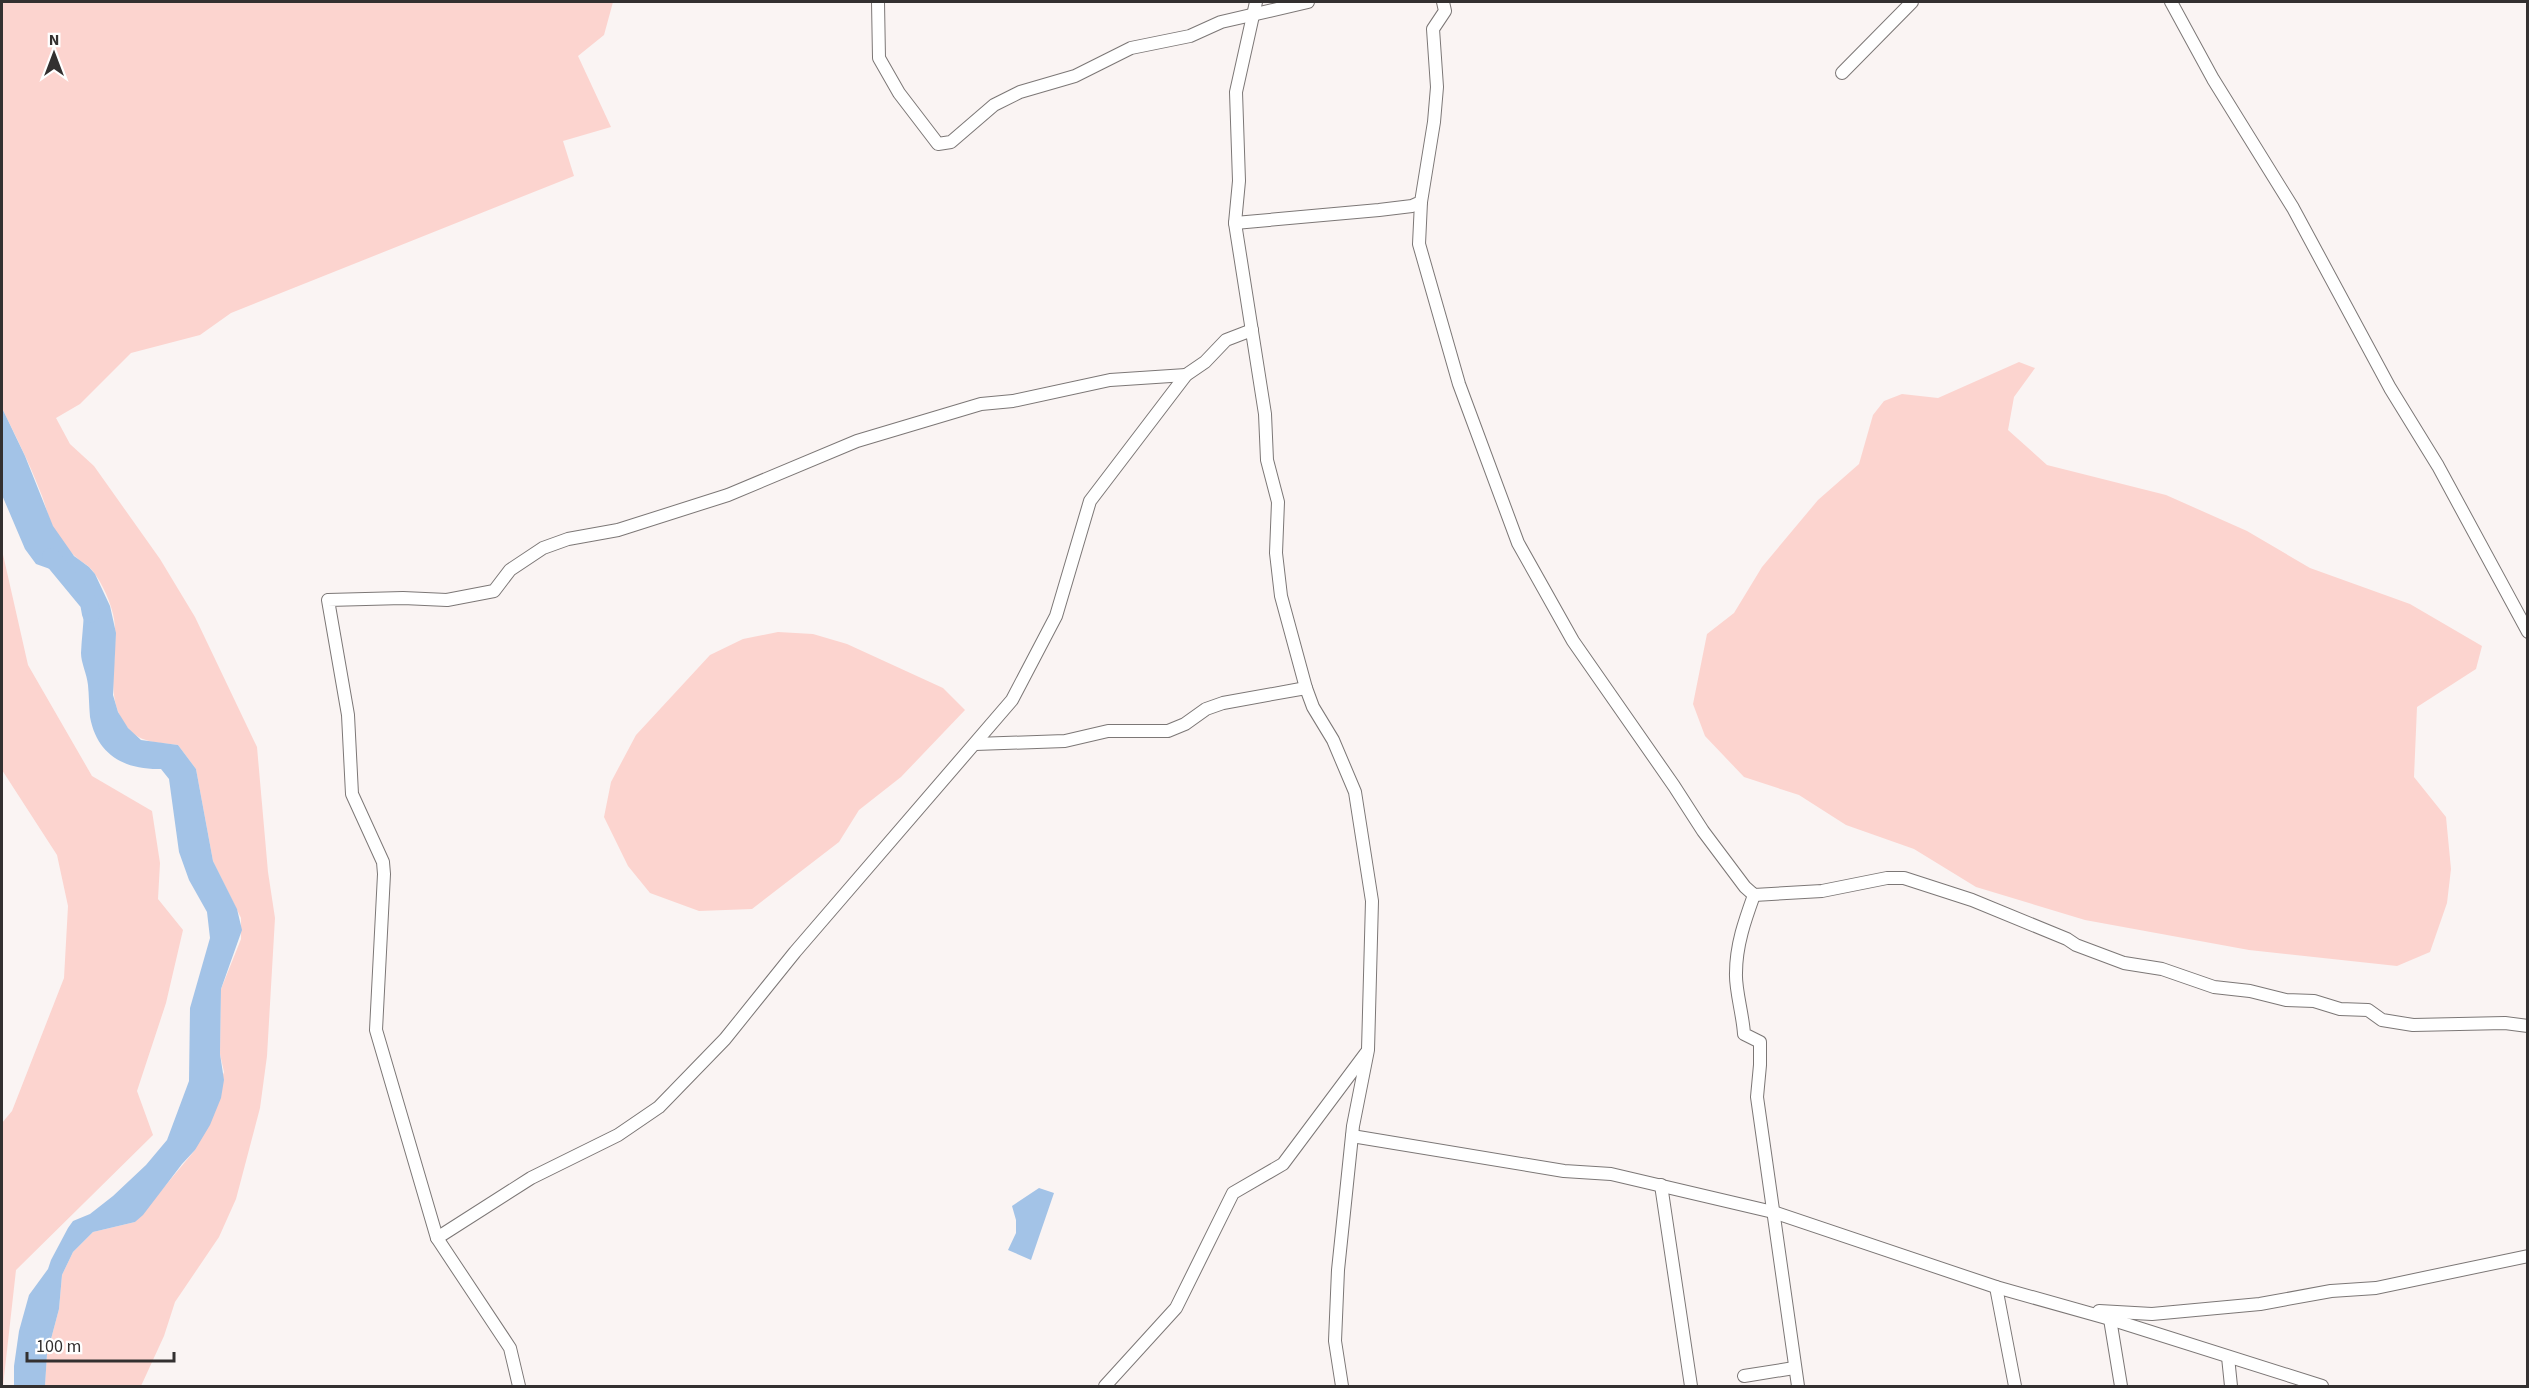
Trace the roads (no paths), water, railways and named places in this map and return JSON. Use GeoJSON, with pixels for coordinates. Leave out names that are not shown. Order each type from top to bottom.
{"type":"FeatureCollection","features":[{"type":"Feature","properties":{"kind":"street"},"geometry":{"type":"LineString","coordinates":[[878,2],[879,58],[899,93],[938,144],[951,142],[994,105],[1020,92],[1075,76],[1131,48],[1190,36],[1221,22],[1308,2]]}},
{"type":"Feature","properties":{"kind":"street"},"geometry":{"type":"LineString","coordinates":[[1256,2],[1236,92],[1239,181],[1235,223],[1265,414],[1267,460],[1278,502],[1276,552],[1281,597],[1306,688],[1313,706],[1333,740],[1354,792],[1372,901],[1368,1050],[1352,1136],[1338,1270],[1335,1341],[1342,1386]]}},
{"type":"Feature","properties":{"kind":"street"},"geometry":{"type":"LineString","coordinates":[[1443,2],[1445,11],[1433,29],[1437,87],[1434,122],[1421,202],[1419,244],[1459,384],[1518,543],[1573,641],[1703,831],[1745,887],[1754,895],[1822,891],[1887,878],[1904,878],[1972,900],[2124,963],[2162,969],[2214,987],[2250,991],[2286,1000],[2314,1001],[2340,1009],[2368,1010],[2382,1020],[2413,1025],[2505,1023],[2528,1026]]}},
{"type":"Feature","properties":{"kind":"street"},"geometry":{"type":"LineString","coordinates":[[1842,73],[1912,2]]}},
{"type":"Feature","properties":{"kind":"street"},"geometry":{"type":"LineString","coordinates":[[2171,2],[2213,79],[2293,208],[2390,388],[2438,466],[2528,632]]}},
{"type":"Feature","properties":{"kind":"street"},"geometry":{"type":"LineString","coordinates":[[1235,223],[1379,210],[1412,206],[1421,202]]}},
{"type":"Feature","properties":{"kind":"street"},"geometry":{"type":"LineString","coordinates":[[437,1238],[531,1178],[618,1135],[659,1107],[725,1039],[795,952],[1012,700],[1056,616],[1090,501],[1186,375],[1205,362],[1226,340],[1252,330]]}},
{"type":"Feature","properties":{"kind":"street"},"geometry":{"type":"LineString","coordinates":[[519,1386],[510,1348],[437,1238],[376,1030],[383,862],[352,794],[348,715],[328,600],[403,598],[447,600],[494,591],[510,570],[543,548],[568,539],[618,530],[728,495],[857,441],[981,404],[1013,401],[1110,380],[1186,375]]}},
{"type":"Feature","properties":{"kind":"street"},"geometry":{"type":"LineString","coordinates":[[975,744],[1065,741],[1108,730],[1168,730],[1185,724],[1206,709],[1223,703],[1306,688]]}},
{"type":"Feature","properties":{"kind":"street"},"geometry":{"type":"LineString","coordinates":[[1754,895],[1741,931],[1735,975],[1744,1034],[1760,1042],[1757,1097],[1798,1386]]}},
{"type":"Feature","properties":{"kind":"street"},"geometry":{"type":"LineString","coordinates":[[1105,1386],[1176,1308],[1233,1193],[1283,1164],[1368,1050]]}},
{"type":"Feature","properties":{"kind":"street"},"geometry":{"type":"LineString","coordinates":[[1352,1136],[1564,1171],[1611,1174],[1773,1212],[1996,1287],[2110,1319],[2322,1386]]}},
{"type":"Feature","properties":{"kind":"street"},"geometry":{"type":"LineString","coordinates":[[1661,1185],[1691,1386]]}},
{"type":"Feature","properties":{"kind":"street"},"geometry":{"type":"LineString","coordinates":[[2077,1310],[2152,1314],[2260,1304],[2331,1291],[2376,1288],[2528,1256]]}},
{"type":"Feature","properties":{"kind":"street"},"geometry":{"type":"LineString","coordinates":[[1996,1287],[2014,1386]]}},
{"type":"Feature","properties":{"kind":"street"},"geometry":{"type":"LineString","coordinates":[[2110,1319],[2121,1386]]}},
{"type":"Feature","properties":{"kind":"street"},"geometry":{"type":"LineString","coordinates":[[2228,1356],[2231,1386]]}},
{"type":"Feature","properties":{"kind":"street"},"geometry":{"type":"LineString","coordinates":[[1744,1376],[1794,1368]]}},
{"type":"Feature","properties":{"kind":"street"},"geometry":{"type":"LineString","coordinates":[[2279,1373],[2281,1386]]}},
{"type":"Feature","properties":{"kind":"water"},"geometry":{"type":"Polygon","coordinates":[[[2,408],[25,456],[53,526],[74,556],[95,574],[110,606],[116,633],[113,695],[118,712],[128,728],[141,740],[178,745],[196,769],[213,861],[237,909],[242,930],[221,989],[220,1054],[224,1080],[221,1098],[210,1125],[195,1150],[143,1215],[135,1222],[93,1232],[73,1252],[62,1275],[59,1309],[47,1354],[45,1386],[14,1386],[14,1366],[19,1331],[29,1295],[48,1269],[73,1221],[90,1214],[113,1196],[146,1165],[167,1140],[189,1081],[190,1008],[210,938],[207,912],[189,880],[179,852],[169,779],[161,769],[136,767],[115,758],[99,741],[94,730],[81,657],[84,607],[81,589],[78,579],[36,564],[25,549],[2,495],[2,408]]]}},
{"type":"Feature","properties":{"kind":"water"},"geometry":{"type":"Polygon","coordinates":[[[1039,1188],[1054,1193],[1031,1260],[1008,1250],[1016,1233],[1016,1220],[1012,1206],[1039,1188]]]}},
{"type":"Feature","properties":{"kind":"waterway"},"geometry":{"type":"LineString","coordinates":[[51,557],[89,603],[91,614]]}}]}
